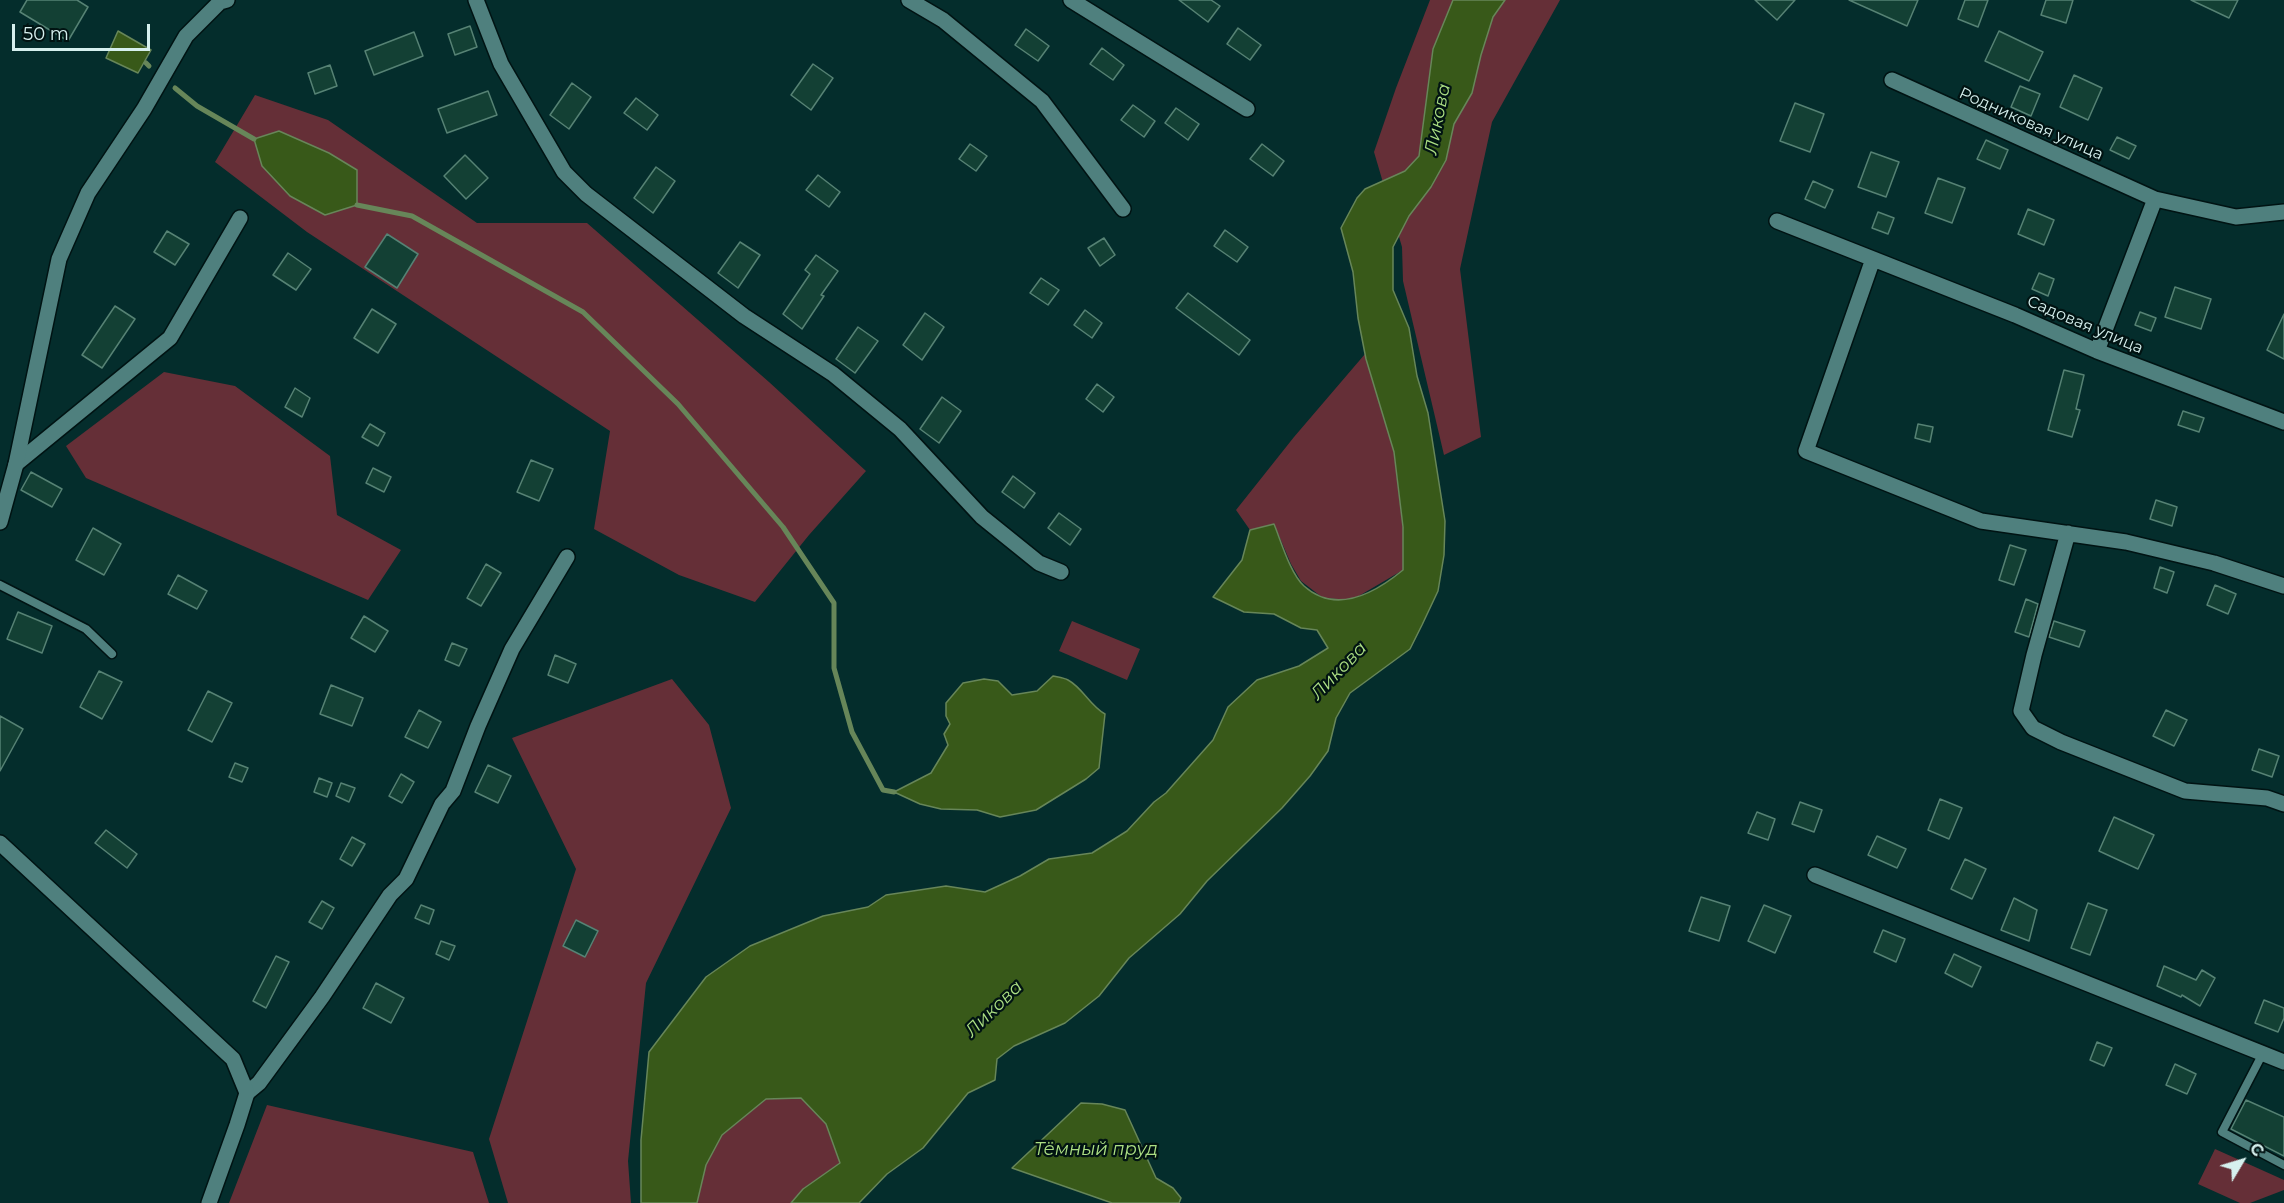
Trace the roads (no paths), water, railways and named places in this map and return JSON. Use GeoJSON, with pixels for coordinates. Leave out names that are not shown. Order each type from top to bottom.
{"type":"FeatureCollection","features":[{"type":"Feature","properties":{"kind":"street"},"geometry":{"type":"LineString","coordinates":[[0,522],[16,464],[59,259],[88,193],[144,109],[186,36],[220,2],[226,0]]}},
{"type":"Feature","properties":{"kind":"street"},"geometry":{"type":"LineString","coordinates":[[476,0],[501,64],[564,172],[586,194],[744,316],[833,374],[900,429],[982,517],[1039,563],[1061,572]]}},
{"type":"Feature","properties":{"kind":"street"},"geometry":{"type":"LineString","coordinates":[[909,0],[943,20],[1042,101],[1123,209]]}},
{"type":"Feature","properties":{"kind":"street"},"geometry":{"type":"LineString","coordinates":[[1071,0],[1247,109]]}},
{"type":"Feature","properties":{"kind":"street","name":"Родниковая улица"},"geometry":{"type":"LineString","coordinates":[[1892,80],[2155,199],[2236,217],[2284,212]]}},
{"type":"Feature","properties":{"kind":"street"},"geometry":{"type":"LineString","coordinates":[[2097,351],[2155,199]]}},
{"type":"Feature","properties":{"kind":"street"},"geometry":{"type":"LineString","coordinates":[[16,464],[170,339],[240,218]]}},
{"type":"Feature","properties":{"kind":"street","name":"Садовая улица"},"geometry":{"type":"LineString","coordinates":[[1778,220],[2015,315],[2097,351],[2284,422]]}},
{"type":"Feature","properties":{"kind":"street"},"geometry":{"type":"LineString","coordinates":[[1873,259],[1806,451],[1981,521],[2126,542],[2214,563],[2284,586]]}},
{"type":"Feature","properties":{"kind":"street"},"geometry":{"type":"LineString","coordinates":[[2068,533],[2021,711],[2033,728],[2061,742],[2186,791],[2267,798],[2284,804]]}},
{"type":"Feature","properties":{"kind":"street"},"geometry":{"type":"LineString","coordinates":[[208,1203],[247,1093],[260,1083],[322,997],[390,895],[406,879],[442,804],[453,791],[478,726],[512,649],[567,557]]}},
{"type":"Feature","properties":{"kind":"street"},"geometry":{"type":"LineString","coordinates":[[0,843],[233,1059],[247,1093]]}},
{"type":"Feature","properties":{"kind":"street"},"geometry":{"type":"LineString","coordinates":[[1815,875],[2284,1062]]}},
{"type":"Feature","properties":{"kind":"lane"},"geometry":{"type":"LineString","coordinates":[[0,585],[86,629],[112,654]]}},
{"type":"Feature","properties":{"kind":"lane"},"geometry":{"type":"LineString","coordinates":[[2263,1053],[2222,1132],[2284,1165]]}},
{"type":"Feature","properties":{"kind":"water","name":"Ликова"},"geometry":{"type":"Polygon","coordinates":[[[1453,0],[1505,0],[1493,17],[1472,93],[1454,124],[1446,160],[1431,187],[1409,216],[1393,247],[1393,290],[1409,328],[1417,376],[1428,413],[1445,521],[1444,555],[1438,591],[1410,649],[1350,693],[1336,718],[1328,751],[1310,776],[1282,808],[1207,881],[1180,914],[1129,958],[1099,996],[1065,1023],[1014,1046],[997,1059],[995,1080],[968,1093],[923,1148],[887,1174],[859,1203],[791,1203],[803,1189],[840,1163],[826,1124],[801,1098],[766,1099],[722,1135],[706,1165],[697,1203],[641,1203],[641,1140],[649,1052],[706,977],[750,946],[823,916],[868,907],[886,895],[946,886],[985,892],[1020,876],[1049,859],[1092,853],[1127,831],[1154,802],[1166,793],[1213,740],[1228,707],[1257,680],[1299,666],[1328,648],[1317,630],[1301,628],[1274,614],[1244,612],[1213,597],[1242,560],[1250,530],[1274,524],[1290,565],[1299,580],[1316,595],[1329,599],[1355,598],[1368,593],[1403,570],[1403,527],[1394,452],[1366,359],[1358,318],[1353,272],[1341,228],[1357,198],[1365,189],[1405,171],[1419,156],[1433,49],[1453,0]]]}},
{"type":"Feature","properties":{"kind":"water"},"geometry":{"type":"Polygon","coordinates":[[[118,31],[151,50],[138,73],[106,58],[118,31]]]}},
{"type":"Feature","properties":{"kind":"water"},"geometry":{"type":"Polygon","coordinates":[[[279,131],[329,153],[357,170],[357,205],[325,215],[290,196],[262,166],[254,139],[279,131]]]}},
{"type":"Feature","properties":{"kind":"water"},"geometry":{"type":"Polygon","coordinates":[[[1053,676],[1073,683],[1105,714],[1099,768],[1086,779],[1036,810],[1000,817],[977,810],[941,809],[920,804],[894,792],[931,773],[948,745],[944,734],[950,724],[946,716],[946,703],[963,683],[984,679],[998,681],[1012,695],[1037,691],[1053,676]]]}},
{"type":"Feature","properties":{"kind":"water","name":"Тёмный пруд"},"geometry":{"type":"Polygon","coordinates":[[[1081,1103],[1102,1104],[1125,1110],[1156,1178],[1173,1188],[1181,1198],[1179,1203],[1112,1203],[1012,1168],[1081,1103]]]}},
{"type":"Feature","properties":{"kind":"waterway"},"geometry":{"type":"LineString","coordinates":[[146,63],[149,66]]}},
{"type":"Feature","properties":{"kind":"waterway"},"geometry":{"type":"LineString","coordinates":[[175,88],[197,106],[254,139]]}},
{"type":"Feature","properties":{"kind":"waterway"},"geometry":{"type":"LineString","coordinates":[[357,205],[412,216],[583,312],[678,404],[783,527],[834,603],[834,668],[852,732],[883,790],[894,792]]}}]}
